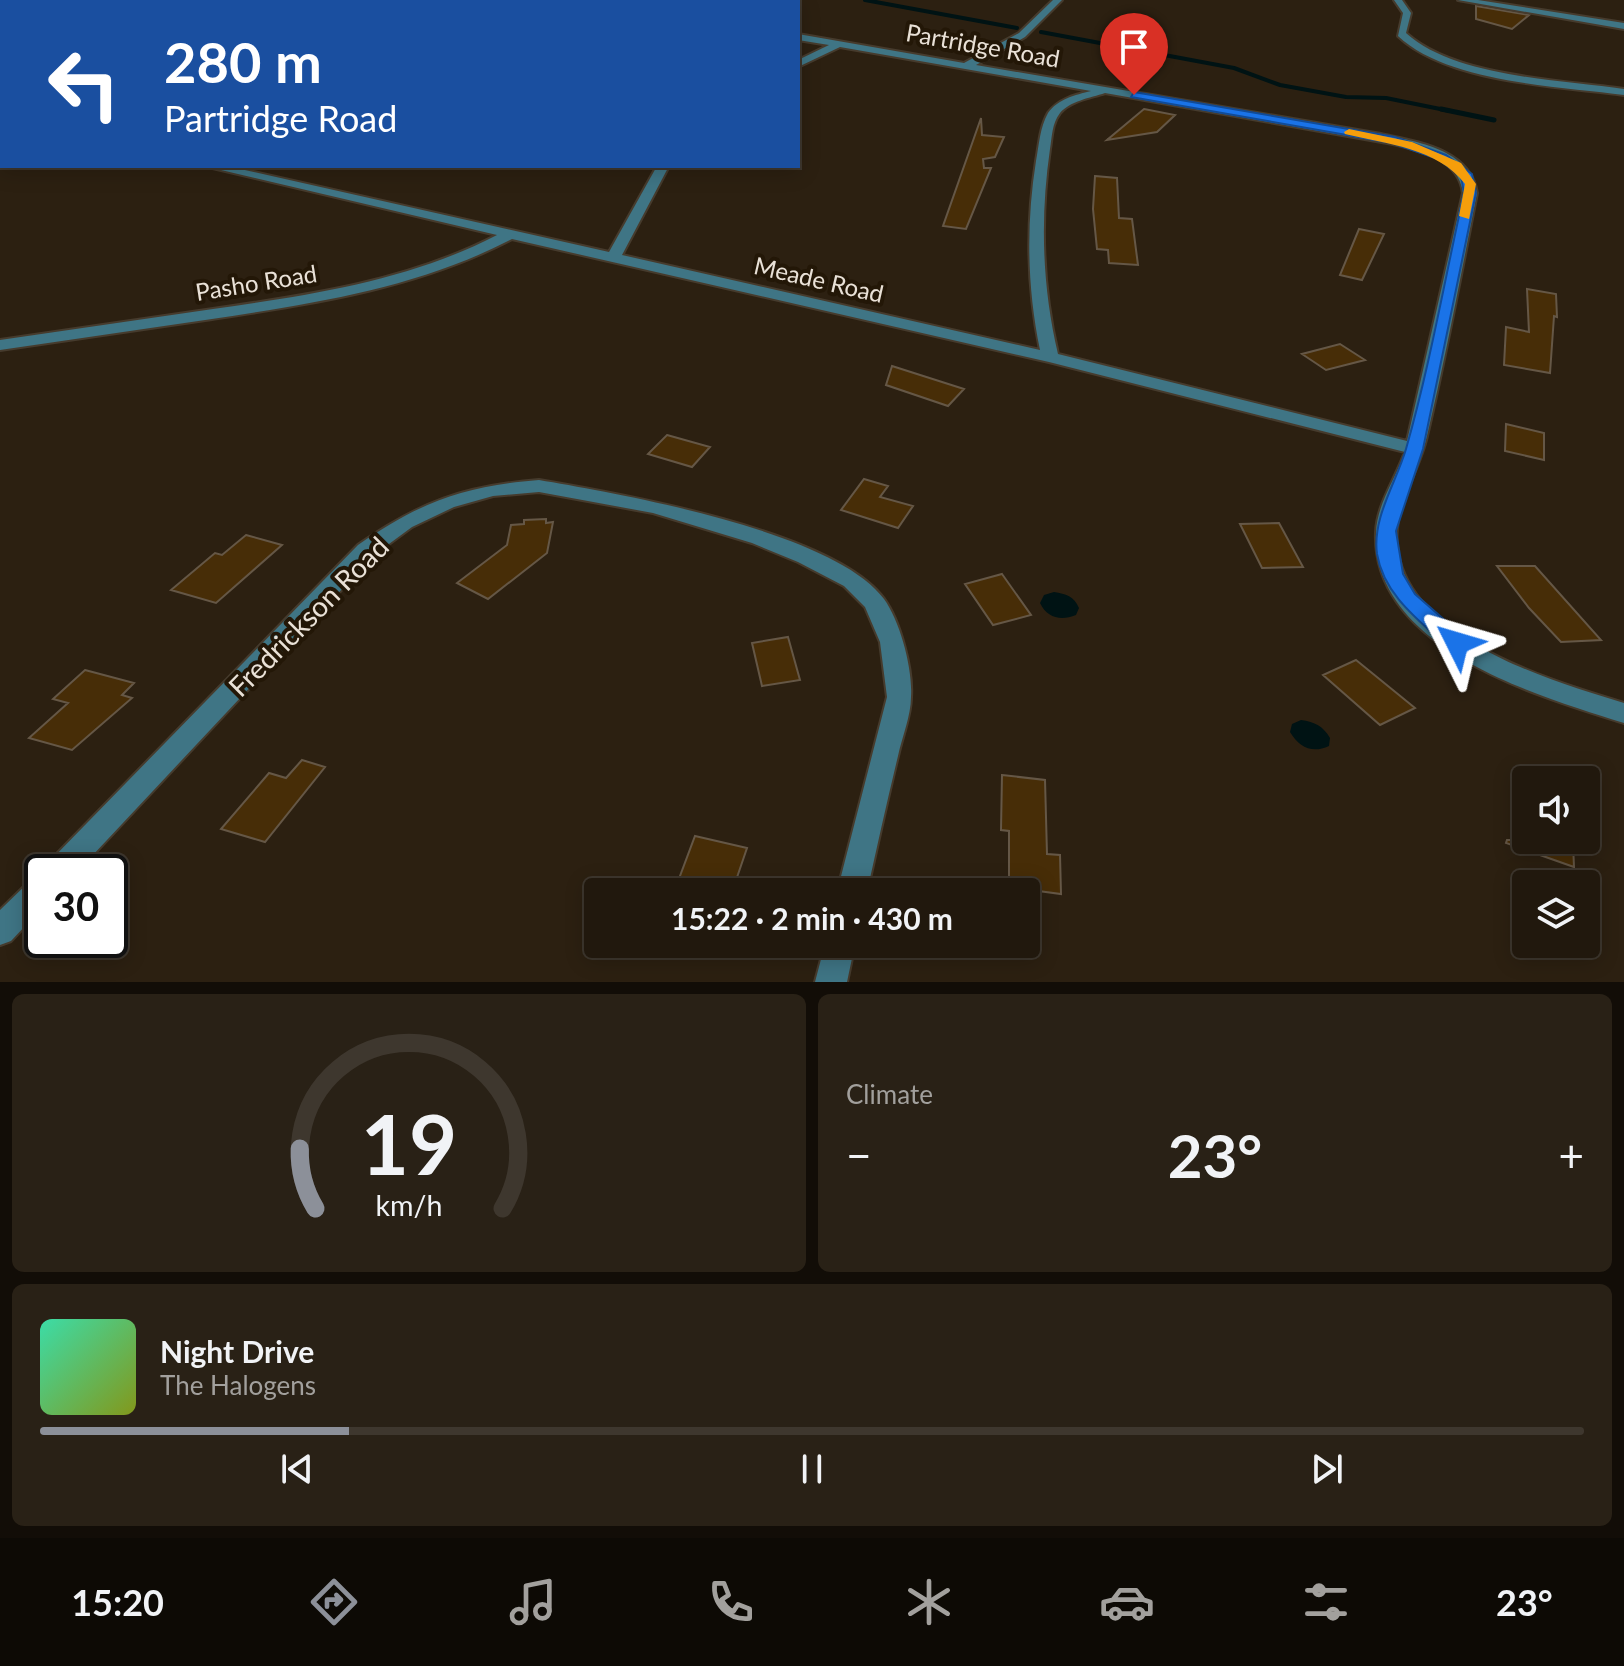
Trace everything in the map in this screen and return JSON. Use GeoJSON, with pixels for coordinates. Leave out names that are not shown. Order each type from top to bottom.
{"type":"FeatureCollection","features":[{"type":"Feature","properties":{"kind":"street"},"geometry":{"type":"LineString","coordinates":[[966,66],[1022,35],[1058,0]]}},
{"type":"Feature","properties":{"kind":"street"},"geometry":{"type":"LineString","coordinates":[[1398,0],[1407,13],[1401,34],[1413,47],[1426,54],[1478,68],[1624,92]]}},
{"type":"Feature","properties":{"kind":"street"},"geometry":{"type":"LineString","coordinates":[[1462,0],[1624,26]]}},
{"type":"Feature","properties":{"kind":"street","name":"Partridge Road"},"geometry":{"type":"LineString","coordinates":[[800,37],[1395,141],[1442,157],[1466,174],[1470,193],[1415,449],[1386,531],[1387,553],[1393,575],[1408,599],[1441,630],[1484,661],[1538,685],[1624,713]]}},
{"type":"Feature","properties":{"kind":"street"},"geometry":{"type":"LineString","coordinates":[[800,63],[839,44]]}},
{"type":"Feature","properties":{"kind":"street"},"geometry":{"type":"LineString","coordinates":[[1050,357],[1041,318],[1035,249],[1037,196],[1047,131],[1058,108],[1105,90]]}},
{"type":"Feature","properties":{"kind":"street","name":"Meade Road"},"geometry":{"type":"LineString","coordinates":[[219,168],[1050,357],[1415,449]]}},
{"type":"Feature","properties":{"kind":"street"},"geometry":{"type":"LineString","coordinates":[[614,257],[662,168]]}},
{"type":"Feature","properties":{"kind":"street","name":"Pasho Road"},"geometry":{"type":"LineString","coordinates":[[0,345],[377,286],[456,262],[510,234]]}},
{"type":"Feature","properties":{"kind":"street","name":"Fredrickson Road"},"geometry":{"type":"LineString","coordinates":[[75,854],[366,550],[405,522],[447,503],[492,490],[539,486],[656,507],[759,538],[806,557],[852,581],[875,603],[892,642],[899,697],[855,878]]}},
{"type":"Feature","properties":{"kind":"street"},"geometry":{"type":"LineString","coordinates":[[0,931],[24,906]]}},
{"type":"Feature","properties":{"kind":"street"},"geometry":{"type":"LineString","coordinates":[[831,982],[837,958]]}},
{"type":"Feature","properties":{"kind":"shaded area"},"geometry":{"type":"Polygon","coordinates":[[[1054,592],[1075,601],[1079,608],[1076,615],[1060,618],[1046,612],[1040,603],[1044,595],[1054,592]]]}},
{"type":"Feature","properties":{"kind":"shaded area"},"geometry":{"type":"Polygon","coordinates":[[[1301,720],[1321,728],[1330,738],[1329,746],[1312,749],[1298,742],[1290,732],[1292,724],[1301,720]]]}},
{"type":"Feature","properties":{"kind":"building"},"geometry":{"type":"Polygon","coordinates":[[[1476,6],[1529,15],[1512,29],[1476,19],[1476,6]]]}},
{"type":"Feature","properties":{"kind":"building"},"geometry":{"type":"Polygon","coordinates":[[[1144,109],[1175,115],[1157,132],[1107,140],[1144,109]]]}},
{"type":"Feature","properties":{"kind":"building"},"geometry":{"type":"Polygon","coordinates":[[[981,118],[982,135],[1004,137],[995,157],[983,159],[984,168],[991,168],[966,229],[943,226],[981,118]]]}},
{"type":"Feature","properties":{"kind":"building"},"geometry":{"type":"Polygon","coordinates":[[[1095,176],[1117,178],[1119,218],[1132,219],[1138,265],[1109,263],[1108,250],[1097,249],[1093,209],[1095,176]]]}},
{"type":"Feature","properties":{"kind":"building"},"geometry":{"type":"Polygon","coordinates":[[[1359,229],[1384,234],[1362,280],[1340,275],[1359,229]]]}},
{"type":"Feature","properties":{"kind":"building"},"geometry":{"type":"Polygon","coordinates":[[[1527,289],[1556,294],[1557,317],[1554,316],[1550,373],[1504,365],[1506,327],[1529,332],[1527,289]]]}},
{"type":"Feature","properties":{"kind":"building"},"geometry":{"type":"Polygon","coordinates":[[[1340,344],[1365,360],[1326,370],[1302,354],[1340,344]]]}},
{"type":"Feature","properties":{"kind":"building"},"geometry":{"type":"Polygon","coordinates":[[[892,366],[964,389],[948,406],[886,385],[892,366]]]}},
{"type":"Feature","properties":{"kind":"building"},"geometry":{"type":"Polygon","coordinates":[[[1506,424],[1544,433],[1544,460],[1505,451],[1506,424]]]}},
{"type":"Feature","properties":{"kind":"building"},"geometry":{"type":"Polygon","coordinates":[[[667,435],[710,447],[692,467],[648,454],[667,435]]]}},
{"type":"Feature","properties":{"kind":"building"},"geometry":{"type":"Polygon","coordinates":[[[864,479],[888,486],[880,497],[913,506],[898,528],[841,510],[864,479]]]}},
{"type":"Feature","properties":{"kind":"building"},"geometry":{"type":"Polygon","coordinates":[[[546,519],[546,523],[553,522],[547,553],[488,599],[457,583],[507,545],[511,525],[524,524],[524,520],[546,519]]]}},
{"type":"Feature","properties":{"kind":"building"},"geometry":{"type":"Polygon","coordinates":[[[1279,523],[1303,567],[1262,568],[1240,524],[1279,523]]]}},
{"type":"Feature","properties":{"kind":"building"},"geometry":{"type":"Polygon","coordinates":[[[246,535],[282,545],[216,603],[171,590],[215,553],[222,555],[246,535]]]}},
{"type":"Feature","properties":{"kind":"building"},"geometry":{"type":"Polygon","coordinates":[[[1497,566],[1535,566],[1601,640],[1561,642],[1529,608],[1497,566]]]}},
{"type":"Feature","properties":{"kind":"building"},"geometry":{"type":"Polygon","coordinates":[[[1002,574],[1031,615],[993,625],[965,584],[1002,574]]]}},
{"type":"Feature","properties":{"kind":"building"},"geometry":{"type":"Polygon","coordinates":[[[788,637],[800,680],[762,686],[752,643],[788,637]]]}},
{"type":"Feature","properties":{"kind":"building"},"geometry":{"type":"Polygon","coordinates":[[[1356,660],[1415,708],[1380,725],[1323,675],[1356,660]]]}},
{"type":"Feature","properties":{"kind":"building"},"geometry":{"type":"Polygon","coordinates":[[[85,670],[134,683],[122,695],[132,698],[72,750],[29,738],[68,703],[53,699],[85,670]]]}},
{"type":"Feature","properties":{"kind":"building"},"geometry":{"type":"Polygon","coordinates":[[[302,760],[325,767],[265,842],[221,829],[269,773],[286,778],[302,760]]]}},
{"type":"Feature","properties":{"kind":"building"},"geometry":{"type":"Polygon","coordinates":[[[1002,775],[1045,780],[1047,854],[1060,855],[1061,894],[1040,891],[1040,878],[1009,878],[1009,831],[1001,830],[1002,775]]]}},
{"type":"Feature","properties":{"kind":"building"},"geometry":{"type":"Polygon","coordinates":[[[695,836],[747,848],[737,878],[679,878],[695,836]]]}},
{"type":"Feature","properties":{"kind":"building"},"geometry":{"type":"Polygon","coordinates":[[[1537,854],[1573,854],[1574,867],[1537,854]]]}},
{"type":"Feature","properties":{"kind":"waterway"},"geometry":{"type":"LineString","coordinates":[[865,0],[1017,28]]}},
{"type":"Feature","properties":{"kind":"waterway"},"geometry":{"type":"LineString","coordinates":[[1041,32],[1234,68],[1280,85],[1346,97],[1386,98],[1450,111]]}},
{"type":"Feature","properties":{"kind":"waterway"},"geometry":{"type":"LineString","coordinates":[[1441,109],[1494,120]]}},
{"type":"Feature","properties":{"kind":"slow traffic"},"geometry":{"type":"LineString","coordinates":[[1349,132],[1408,144],[1457,165],[1471,184],[1465,216]]}},
{"type":"Feature","properties":{"kind":"route"},"geometry":{"type":"LineString","coordinates":[[1134,95],[1395,141],[1442,157],[1466,174],[1471,184],[1470,193],[1415,449],[1386,531],[1387,553],[1393,575],[1408,599],[1457,643]]}}]}
